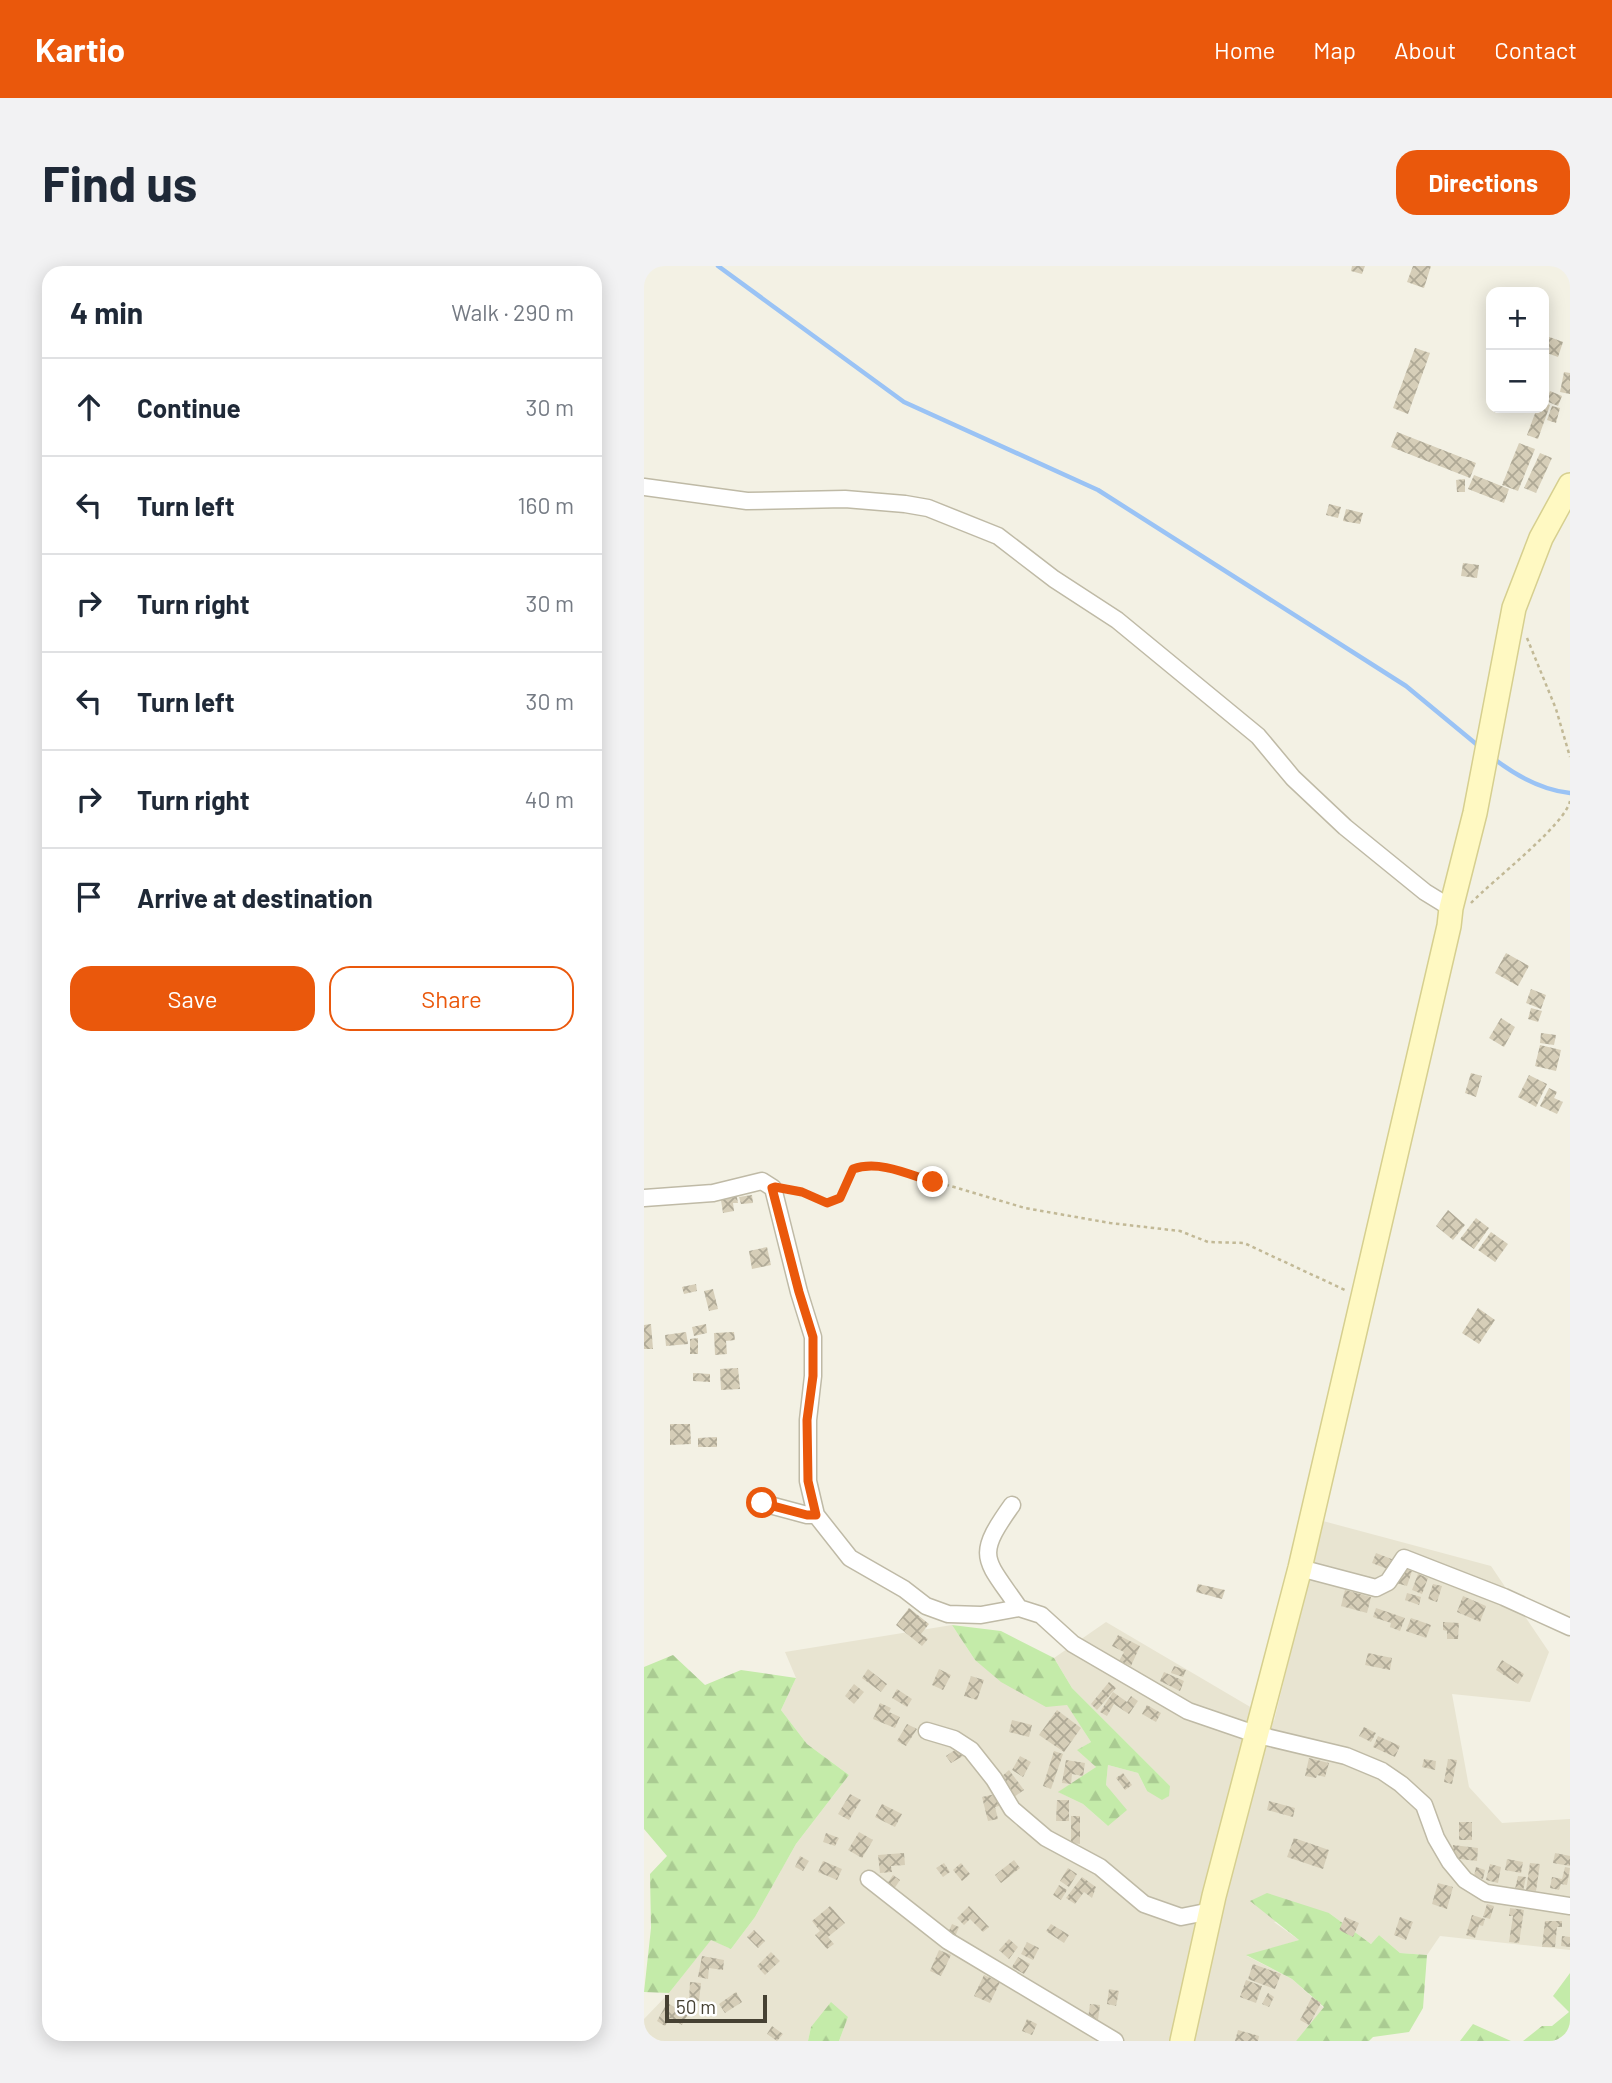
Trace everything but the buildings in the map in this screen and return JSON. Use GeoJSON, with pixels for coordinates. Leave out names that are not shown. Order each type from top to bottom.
{"type":"FeatureCollection","features":[{"type":"Feature","properties":{"kind":"main road"},"geometry":{"type":"LineString","coordinates":[[1182,2041],[1211,1911],[1300,1568],[1366,1292],[1475,813],[1514,607],[1541,538],[1570,485]]}},
{"type":"Feature","properties":{"kind":"street"},"geometry":{"type":"LineString","coordinates":[[644,487],[747,500],[845,499],[905,504],[928,508],[998,536],[1054,579],[1117,620],[1258,736],[1293,778],[1345,827],[1450,917]]}},
{"type":"Feature","properties":{"kind":"street"},"geometry":{"type":"LineString","coordinates":[[644,1198],[713,1193],[762,1181],[772,1188],[813,1337],[813,1376],[807,1420],[808,1481],[816,1515],[850,1558],[904,1589],[926,1606],[963,1616],[1019,1608],[1041,1615],[1073,1644],[1188,1711],[1258,1735],[1346,1756],[1382,1771],[1424,1805],[1436,1838],[1450,1862],[1465,1880],[1486,1893],[1570,1906]]}},
{"type":"Feature","properties":{"kind":"street"},"geometry":{"type":"LineString","coordinates":[[762,1503],[816,1515]]}},
{"type":"Feature","properties":{"kind":"street"},"geometry":{"type":"LineString","coordinates":[[1012,1505],[993,1532],[987,1549],[990,1565],[1019,1608]]}},
{"type":"Feature","properties":{"kind":"street"},"geometry":{"type":"LineString","coordinates":[[1300,1568],[1376,1588],[1388,1582],[1404,1558],[1504,1597],[1570,1627]]}},
{"type":"Feature","properties":{"kind":"street"},"geometry":{"type":"LineString","coordinates":[[927,1731],[954,1739],[971,1750],[994,1779],[1012,1809],[1046,1838],[1100,1867],[1144,1904],[1181,1917],[1211,1911]]}},
{"type":"Feature","properties":{"kind":"street"},"geometry":{"type":"LineString","coordinates":[[869,1880],[948,1941],[1115,2041]]}},
{"type":"Feature","properties":{"kind":"path"},"geometry":{"type":"LineString","coordinates":[[1514,607],[1556,709],[1570,757]]}},
{"type":"Feature","properties":{"kind":"path"},"geometry":{"type":"LineString","coordinates":[[1450,917],[1556,825],[1568,810],[1570,801]]}},
{"type":"Feature","properties":{"kind":"path"},"geometry":{"type":"LineString","coordinates":[[772,1188],[802,1192],[827,1203],[840,1198],[853,1169],[863,1166],[887,1167],[1025,1208],[1110,1223],[1180,1231],[1208,1242],[1244,1243],[1341,1290],[1366,1292]]}},
{"type":"Feature","properties":{"kind":"shaded area"},"geometry":{"type":"Polygon","coordinates":[[[1323,1521],[1491,1566],[1549,1652],[1530,1702],[1452,1694],[1469,1787],[1502,1823],[1570,1819],[1570,1950],[1440,1936],[1427,1955],[1400,1953],[1379,1935],[1371,1944],[1329,1913],[1274,1922],[1299,1940],[1247,1956],[1292,1979],[1324,2008],[1296,2041],[839,2041],[848,2017],[811,2027],[808,2041],[644,2041],[644,2019],[669,1993],[711,1939],[731,1949],[755,1917],[796,1844],[849,1775],[807,1744],[781,1710],[796,1678],[785,1652],[952,1625],[975,1660],[1067,1704],[1091,1742],[1078,1750],[1096,1767],[1059,1792],[1083,1804],[1108,1826],[1108,1765],[1138,1773],[1147,1791],[1170,1786],[1072,1688],[1054,1658],[1106,1622],[1274,1721],[1323,1521]]]}},
{"type":"Feature","properties":{"kind":"green space"},"geometry":{"type":"Polygon","coordinates":[[[952,1625],[1001,1631],[1054,1658],[1072,1688],[1170,1786],[1169,1796],[1162,1800],[1147,1791],[1138,1773],[1108,1765],[1106,1785],[1127,1810],[1108,1826],[1083,1804],[1058,1792],[1096,1767],[1077,1750],[1091,1742],[1067,1705],[1046,1707],[1001,1682],[975,1660],[952,1625]]]}},
{"type":"Feature","properties":{"kind":"green space"},"geometry":{"type":"Polygon","coordinates":[[[673,1655],[705,1685],[741,1670],[796,1678],[781,1710],[807,1744],[849,1775],[796,1844],[755,1917],[731,1949],[711,1940],[669,1993],[644,1992],[651,1928],[650,1874],[667,1856],[644,1829],[644,1667],[673,1655]]]}},
{"type":"Feature","properties":{"kind":"green space"},"geometry":{"type":"Polygon","coordinates":[[[1267,1893],[1329,1913],[1371,1944],[1379,1935],[1400,1953],[1427,1955],[1423,2008],[1409,2032],[1373,2037],[1369,2041],[1296,2041],[1324,2007],[1292,1979],[1246,1955],[1299,1940],[1250,1901],[1267,1893]]]}},
{"type":"Feature","properties":{"kind":"green space"},"geometry":{"type":"Polygon","coordinates":[[[1570,1973],[1570,2041],[1523,2041],[1542,2026],[1552,2026],[1569,2012],[1553,1996],[1570,1973]]]}},
{"type":"Feature","properties":{"kind":"green space"},"geometry":{"type":"Polygon","coordinates":[[[831,2002],[848,2017],[839,2041],[808,2041],[811,2027],[831,2002]]]}},
{"type":"Feature","properties":{"kind":"green space"},"geometry":{"type":"Polygon","coordinates":[[[1473,2024],[1511,2041],[1460,2041],[1473,2024]]]}},
{"type":"Feature","properties":{"kind":"waterway"},"geometry":{"type":"LineString","coordinates":[[718,266],[904,402],[1098,490],[1406,686],[1481,748]]}},
{"type":"Feature","properties":{"kind":"waterway"},"geometry":{"type":"LineString","coordinates":[[1493,758],[1529,781],[1570,793]]}},
{"type":"Feature","properties":{"kind":"route"},"geometry":{"type":"LineString","coordinates":[[762,1503],[816,1515],[808,1481],[807,1420],[813,1376],[813,1337],[772,1188],[802,1192],[827,1203],[840,1198],[853,1169],[863,1166],[887,1167],[933,1182]]}}]}
